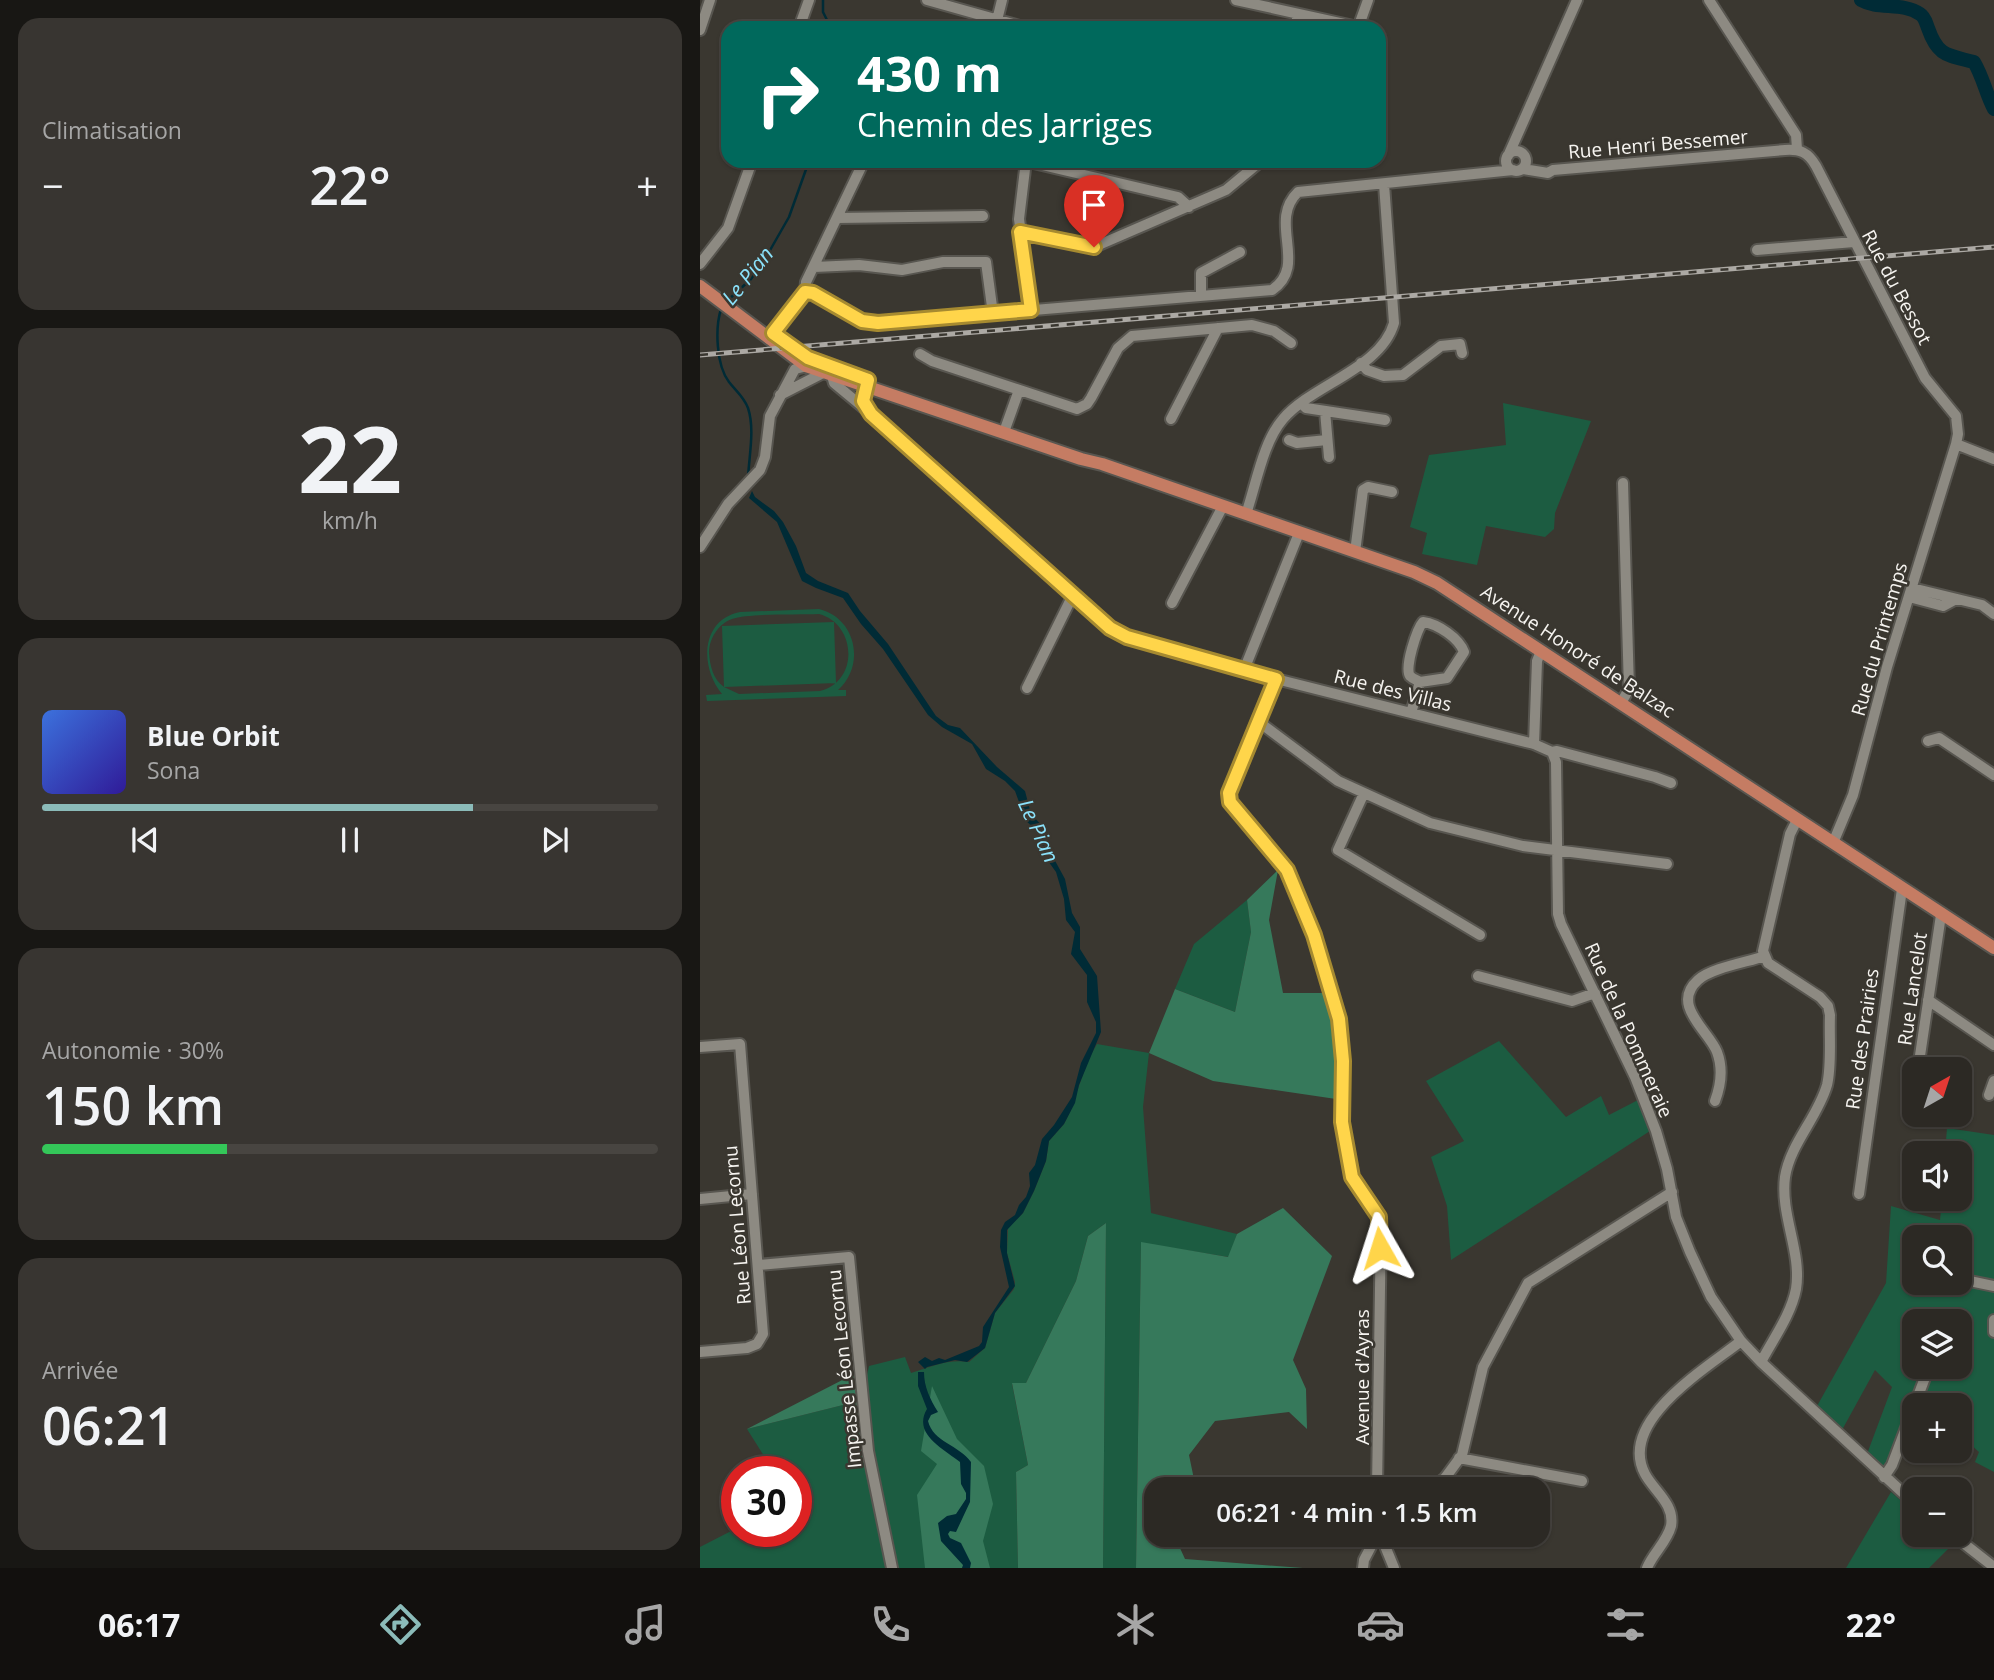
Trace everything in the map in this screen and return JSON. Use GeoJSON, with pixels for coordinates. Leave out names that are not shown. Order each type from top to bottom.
{"type":"FeatureCollection","features":[{"type":"Feature","properties":{"kind":"main road"},"geometry":{"type":"LineString","coordinates":[[700,279],[727,303]]}},
{"type":"Feature","properties":{"kind":"main road"},"geometry":{"type":"LineString","coordinates":[[700,286],[771,336],[827,370]]}},
{"type":"Feature","properties":{"kind":"main road"},"geometry":{"type":"LineString","coordinates":[[771,336],[797,364],[827,370]]}},
{"type":"Feature","properties":{"kind":"main road","name":"Avenue Honoré de Balzac"},"geometry":{"type":"LineString","coordinates":[[827,370],[851,382],[867,383]]}},
{"type":"Feature","properties":{"kind":"main road","name":"Avenue Honoré de Balzac"},"geometry":{"type":"LineString","coordinates":[[827,370],[1082,453],[1102,464],[1414,572],[1437,583],[1941,915],[1993,946]]}},
{"type":"Feature","properties":{"kind":"street"},"geometry":{"type":"LineString","coordinates":[[700,30],[710,0]]}},
{"type":"Feature","properties":{"kind":"street"},"geometry":{"type":"LineString","coordinates":[[802,21],[809,0]]}},
{"type":"Feature","properties":{"kind":"street"},"geometry":{"type":"LineString","coordinates":[[928,0],[985,15],[992,21]]}},
{"type":"Feature","properties":{"kind":"street"},"geometry":{"type":"LineString","coordinates":[[997,21],[1002,0]]}},
{"type":"Feature","properties":{"kind":"street"},"geometry":{"type":"LineString","coordinates":[[1236,0],[1328,21]]}},
{"type":"Feature","properties":{"kind":"street"},"geometry":{"type":"LineString","coordinates":[[1360,21],[1368,0]]}},
{"type":"Feature","properties":{"kind":"street"},"geometry":{"type":"LineString","coordinates":[[1522,127],[1520,142],[1527,161],[1518,170],[1507,165],[1507,157],[1577,0]]}},
{"type":"Feature","properties":{"kind":"street"},"geometry":{"type":"LineString","coordinates":[[1709,0],[1796,135],[1797,149]]}},
{"type":"Feature","properties":{"kind":"street"},"geometry":{"type":"LineString","coordinates":[[1296,21],[1298,14]]}},
{"type":"Feature","properties":{"kind":"street","name":"Rue Henri Bessemer"},"geometry":{"type":"LineString","coordinates":[[1201,296],[1272,290],[1281,284],[1289,263],[1285,214],[1288,202],[1298,192],[1478,176],[1492,172],[1518,170],[1548,173],[1553,170],[1797,149]]}},
{"type":"Feature","properties":{"kind":"street","name":"Rue du Bessot"},"geometry":{"type":"LineString","coordinates":[[1797,149],[1811,157],[1925,378],[1956,416],[1956,444]]}},
{"type":"Feature","properties":{"kind":"street"},"geometry":{"type":"LineString","coordinates":[[1492,172],[1513,152],[1524,154],[1536,165],[1553,170]]}},
{"type":"Feature","properties":{"kind":"street"},"geometry":{"type":"LineString","coordinates":[[700,264],[728,228],[749,168]]}},
{"type":"Feature","properties":{"kind":"street"},"geometry":{"type":"LineString","coordinates":[[771,336],[805,292],[806,282],[861,168]]}},
{"type":"Feature","properties":{"kind":"street"},"geometry":{"type":"LineString","coordinates":[[1025,168],[1019,219],[1031,310]]}},
{"type":"Feature","properties":{"kind":"street"},"geometry":{"type":"LineString","coordinates":[[1056,168],[1178,197],[1189,207]]}},
{"type":"Feature","properties":{"kind":"street"},"geometry":{"type":"LineString","coordinates":[[1020,232],[1094,247],[1226,190],[1253,168]]}},
{"type":"Feature","properties":{"kind":"street"},"geometry":{"type":"LineString","coordinates":[[1246,514],[1272,436],[1282,420],[1301,403],[1384,346],[1390,336],[1394,323],[1384,184]]}},
{"type":"Feature","properties":{"kind":"street"},"geometry":{"type":"LineString","coordinates":[[837,218],[983,216]]}},
{"type":"Feature","properties":{"kind":"street"},"geometry":{"type":"LineString","coordinates":[[1757,250],[1854,242]]}},
{"type":"Feature","properties":{"kind":"street"},"geometry":{"type":"LineString","coordinates":[[805,292],[813,293],[862,321],[878,323],[1201,296],[1200,272],[1240,251]]}},
{"type":"Feature","properties":{"kind":"street"},"geometry":{"type":"LineString","coordinates":[[814,267],[859,265],[902,270],[943,262],[986,262],[993,314]]}},
{"type":"Feature","properties":{"kind":"street"},"geometry":{"type":"LineString","coordinates":[[920,354],[1072,408],[1082,407],[1091,398],[1118,348],[1127,338],[1252,325],[1284,336],[1291,343]]}},
{"type":"Feature","properties":{"kind":"street"},"geometry":{"type":"LineString","coordinates":[[1171,419],[1218,328]]}},
{"type":"Feature","properties":{"kind":"street"},"geometry":{"type":"LineString","coordinates":[[1361,363],[1367,370],[1384,376],[1403,375],[1441,346],[1460,344],[1462,353]]}},
{"type":"Feature","properties":{"kind":"street"},"geometry":{"type":"LineString","coordinates":[[700,547],[711,527],[743,486],[756,476],[765,457],[770,416],[797,364]]}},
{"type":"Feature","properties":{"kind":"street"},"geometry":{"type":"LineString","coordinates":[[780,395],[827,370]]}},
{"type":"Feature","properties":{"kind":"street","name":"Rue des Villas"},"geometry":{"type":"LineString","coordinates":[[827,370],[834,383],[853,400],[1110,628],[1127,637],[1276,679],[1534,744]]}},
{"type":"Feature","properties":{"kind":"street"},"geometry":{"type":"LineString","coordinates":[[851,382],[849,390],[853,400]]}},
{"type":"Feature","properties":{"kind":"street"},"geometry":{"type":"LineString","coordinates":[[867,383],[863,401],[871,414]]}},
{"type":"Feature","properties":{"kind":"street"},"geometry":{"type":"LineString","coordinates":[[1005,429],[1018,390]]}},
{"type":"Feature","properties":{"kind":"street"},"geometry":{"type":"LineString","coordinates":[[1301,403],[1306,408],[1385,420]]}},
{"type":"Feature","properties":{"kind":"street"},"geometry":{"type":"LineString","coordinates":[[1325,411],[1329,457]]}},
{"type":"Feature","properties":{"kind":"street"},"geometry":{"type":"LineString","coordinates":[[1289,440],[1297,443],[1327,440]]}},
{"type":"Feature","properties":{"kind":"street"},"geometry":{"type":"LineString","coordinates":[[1956,444],[1994,459]]}},
{"type":"Feature","properties":{"kind":"street","name":"Rue du Printemps"},"geometry":{"type":"LineString","coordinates":[[1833,843],[1853,794],[1910,592],[1956,444]]}},
{"type":"Feature","properties":{"kind":"street"},"geometry":{"type":"LineString","coordinates":[[1621,703],[1629,689],[1623,483]]}},
{"type":"Feature","properties":{"kind":"street"},"geometry":{"type":"LineString","coordinates":[[1354,552],[1363,490],[1368,487],[1392,492]]}},
{"type":"Feature","properties":{"kind":"street"},"geometry":{"type":"LineString","coordinates":[[1172,603],[1223,506]]}},
{"type":"Feature","properties":{"kind":"street"},"geometry":{"type":"LineString","coordinates":[[1244,670],[1299,533]]}},
{"type":"Feature","properties":{"kind":"street"},"geometry":{"type":"LineString","coordinates":[[1910,592],[1943,606],[1956,599],[1982,605],[1994,614]]}},
{"type":"Feature","properties":{"kind":"street"},"geometry":{"type":"LineString","coordinates":[[1027,688],[1073,595]]}},
{"type":"Feature","properties":{"kind":"street"},"geometry":{"type":"LineString","coordinates":[[1423,622],[1430,623],[1461,642],[1464,652],[1447,678],[1420,682],[1410,676],[1407,668],[1418,627],[1423,622]]}},
{"type":"Feature","properties":{"kind":"street"},"geometry":{"type":"LineString","coordinates":[[1541,651],[1537,661],[1534,744],[1552,752],[1557,751],[1655,776],[1671,783]]}},
{"type":"Feature","properties":{"kind":"street"},"geometry":{"type":"LineString","coordinates":[[1276,679],[1259,722],[1338,781],[1430,823],[1523,846],[1667,863]]}},
{"type":"Feature","properties":{"kind":"street"},"geometry":{"type":"LineString","coordinates":[[1411,713],[1420,682]]}},
{"type":"Feature","properties":{"kind":"street","name":"Avenue d'Ayras"},"geometry":{"type":"LineString","coordinates":[[1259,722],[1229,793],[1230,802],[1287,870],[1314,935],[1339,1019],[1343,1061],[1342,1122],[1352,1177],[1381,1222],[1377,1477]]}},
{"type":"Feature","properties":{"kind":"street"},"geometry":{"type":"LineString","coordinates":[[1928,741],[1939,738],[1994,775]]}},
{"type":"Feature","properties":{"kind":"street","name":"Rue de la Pommeraie"},"geometry":{"type":"LineString","coordinates":[[1552,752],[1556,762],[1558,914],[1635,1077],[1656,1131],[1676,1217],[1700,1275],[1711,1297],[1741,1341],[1902,1493]]}},
{"type":"Feature","properties":{"kind":"street"},"geometry":{"type":"LineString","coordinates":[[1364,793],[1338,850],[1480,935]]}},
{"type":"Feature","properties":{"kind":"street"},"geometry":{"type":"LineString","coordinates":[[1761,1362],[1792,1304],[1797,1286],[1796,1262],[1784,1197],[1785,1175],[1827,1083],[1830,1015],[1828,1006],[1768,963],[1763,951],[1790,834],[1797,820]]}},
{"type":"Feature","properties":{"kind":"street","name":"Rue des Prairies"},"geometry":{"type":"LineString","coordinates":[[1859,1194],[1902,889]]}},
{"type":"Feature","properties":{"kind":"street","name":"Rue Lancelot"},"geometry":{"type":"LineString","coordinates":[[1920,1057],[1941,915]]}},
{"type":"Feature","properties":{"kind":"street"},"geometry":{"type":"LineString","coordinates":[[1715,1101],[1721,1069],[1716,1050],[1689,1010],[1689,996],[1696,982],[1707,975],[1765,956]]}},
{"type":"Feature","properties":{"kind":"street"},"geometry":{"type":"LineString","coordinates":[[1478,976],[1572,1001],[1595,993]]}},
{"type":"Feature","properties":{"kind":"street"},"geometry":{"type":"LineString","coordinates":[[1927,1000],[1994,1045]]}},
{"type":"Feature","properties":{"kind":"street","name":"Rue Léon Lecornu"},"geometry":{"type":"LineString","coordinates":[[700,1047],[740,1044],[763,1334],[757,1344],[747,1349],[700,1352]]}},
{"type":"Feature","properties":{"kind":"street"},"geometry":{"type":"LineString","coordinates":[[1989,1094],[1994,1081]]}},
{"type":"Feature","properties":{"kind":"street"},"geometry":{"type":"LineString","coordinates":[[1446,1477],[1460,1458],[1483,1367],[1528,1283],[1672,1192]]}},
{"type":"Feature","properties":{"kind":"street"},"geometry":{"type":"LineString","coordinates":[[700,1199],[752,1194]]}},
{"type":"Feature","properties":{"kind":"street","name":"Impasse Léon Lecornu"},"geometry":{"type":"LineString","coordinates":[[758,1265],[849,1257],[868,1451],[891,1568]]}},
{"type":"Feature","properties":{"kind":"street"},"geometry":{"type":"LineString","coordinates":[[1972,1281],[1994,1286]]}},
{"type":"Feature","properties":{"kind":"street"},"geometry":{"type":"LineString","coordinates":[[1994,1320],[1994,1332]]}},
{"type":"Feature","properties":{"kind":"street"},"geometry":{"type":"LineString","coordinates":[[1647,1568],[1671,1525],[1670,1513],[1664,1499],[1645,1474],[1640,1459],[1644,1430],[1654,1414],[1672,1396],[1741,1341]]}},
{"type":"Feature","properties":{"kind":"street"},"geometry":{"type":"LineString","coordinates":[[1884,1477],[1892,1465],[1924,1379]]}},
{"type":"Feature","properties":{"kind":"street"},"geometry":{"type":"LineString","coordinates":[[1460,1458],[1582,1481]]}},
{"type":"Feature","properties":{"kind":"street"},"geometry":{"type":"LineString","coordinates":[[1363,1568],[1371,1547]]}},
{"type":"Feature","properties":{"kind":"street"},"geometry":{"type":"LineString","coordinates":[[1385,1547],[1394,1568]]}},
{"type":"Feature","properties":{"kind":"street"},"geometry":{"type":"LineString","coordinates":[[1968,1547],[1994,1567]]}},
{"type":"Feature","properties":{"kind":"green space"},"geometry":{"type":"Polygon","coordinates":[[[1503,403],[1591,421],[1555,513],[1554,529],[1545,537],[1486,526],[1477,565],[1422,554],[1427,533],[1410,527],[1429,455],[1506,445],[1503,403]]]}},
{"type":"Feature","properties":{"kind":"green space"},"geometry":{"type":"Polygon","coordinates":[[[819,609],[832,614],[849,632],[853,644],[852,668],[847,680],[838,690],[846,690],[846,696],[707,701],[706,695],[722,694],[715,683],[707,659],[711,635],[717,625],[727,617],[740,612],[819,609]],[[819,614],[761,615],[732,619],[719,628],[711,642],[709,658],[715,676],[724,687],[739,694],[820,691],[833,686],[842,677],[847,665],[846,640],[841,629],[832,620],[819,614]]]}},
{"type":"Feature","properties":{"kind":"green space"},"geometry":{"type":"Polygon","coordinates":[[[834,622],[835,683],[724,687],[722,626],[834,622]]]}},
{"type":"Feature","properties":{"kind":"green space"},"geometry":{"type":"Polygon","coordinates":[[[1278,870],[1269,920],[1283,993],[1324,993],[1335,1045],[1336,1099],[1213,1081],[1149,1053],[1175,989],[1235,1012],[1251,932],[1247,900],[1278,870]]]}},
{"type":"Feature","properties":{"kind":"green space"},"geometry":{"type":"Polygon","coordinates":[[[1247,900],[1251,932],[1235,1012],[1175,989],[1194,944],[1247,900]]]}},
{"type":"Feature","properties":{"kind":"green space"},"geometry":{"type":"Polygon","coordinates":[[[1499,1041],[1566,1117],[1601,1096],[1609,1115],[1638,1100],[1650,1131],[1451,1260],[1447,1206],[1431,1157],[1464,1141],[1426,1081],[1499,1041]]]}},
{"type":"Feature","properties":{"kind":"green space"},"geometry":{"type":"Polygon","coordinates":[[[1097,1044],[1149,1053],[1143,1107],[1151,1213],[1237,1234],[1229,1257],[1141,1243],[1136,1568],[1103,1568],[1106,1223],[1088,1236],[1076,1281],[1026,1383],[1012,1384],[1028,1465],[1016,1472],[1018,1568],[700,1568],[700,1547],[721,1536],[721,1547],[812,1547],[812,1456],[764,1456],[747,1429],[847,1404],[857,1418],[869,1366],[905,1357],[911,1373],[946,1363],[969,1362],[985,1348],[995,1313],[1014,1289],[1015,1282],[1007,1253],[1008,1228],[1023,1213],[1034,1191],[1046,1161],[1049,1141],[1064,1124],[1070,1112],[1088,1060],[1097,1044]]]}},
{"type":"Feature","properties":{"kind":"green space"},"geometry":{"type":"Polygon","coordinates":[[[1947,1128],[1994,1135],[1994,1472],[1975,1462],[1979,1452],[1972,1446],[1972,1393],[1902,1393],[1902,1449],[1893,1476],[1867,1454],[1892,1387],[1875,1370],[1842,1430],[1817,1406],[1886,1283],[1891,1206],[1940,1220],[1941,1211],[1972,1211],[1972,1141],[1946,1141],[1947,1128]]]}},
{"type":"Feature","properties":{"kind":"green space"},"geometry":{"type":"Polygon","coordinates":[[[1283,1208],[1332,1256],[1293,1360],[1306,1389],[1307,1429],[1289,1412],[1215,1421],[1189,1455],[1194,1477],[1144,1477],[1144,1547],[1180,1547],[1185,1559],[1303,1568],[1136,1568],[1141,1242],[1228,1257],[1237,1234],[1283,1208]]]}},
{"type":"Feature","properties":{"kind":"green space"},"geometry":{"type":"Polygon","coordinates":[[[1106,1223],[1103,1568],[1018,1568],[1016,1472],[1028,1465],[1012,1383],[1026,1383],[1076,1281],[1088,1236],[1106,1223]]]}},
{"type":"Feature","properties":{"kind":"green space"},"geometry":{"type":"Polygon","coordinates":[[[854,1374],[858,1419],[847,1404],[747,1429],[854,1374]]]}},
{"type":"Feature","properties":{"kind":"green space"},"geometry":{"type":"Polygon","coordinates":[[[932,1386],[957,1439],[984,1466],[993,1504],[983,1541],[990,1568],[925,1568],[917,1495],[937,1464],[921,1451],[932,1386]]]}},
{"type":"Feature","properties":{"kind":"green space"},"geometry":{"type":"Polygon","coordinates":[[[1891,1492],[1902,1502],[1902,1547],[1950,1547],[1929,1568],[1846,1568],[1891,1492]]]}},
{"type":"Feature","properties":{"kind":"water"},"geometry":{"type":"Polygon","coordinates":[[[752,491],[755,497],[774,511],[783,522],[806,573],[848,593],[888,644],[936,716],[948,725],[960,728],[997,767],[1025,791],[1031,814],[1045,829],[1047,846],[1065,879],[1072,913],[1080,927],[1080,949],[1097,976],[1101,1032],[1079,1085],[1075,1103],[1064,1124],[1049,1141],[1046,1161],[1034,1191],[1023,1213],[1007,1230],[1007,1253],[1015,1286],[995,1313],[985,1348],[967,1362],[955,1360],[925,1369],[918,1362],[925,1357],[932,1361],[939,1358],[945,1360],[979,1346],[982,1342],[983,1327],[1009,1287],[1000,1247],[1001,1230],[1005,1222],[1015,1215],[1026,1197],[1030,1186],[1029,1173],[1035,1165],[1042,1139],[1072,1097],[1081,1063],[1096,1033],[1096,1022],[1087,1002],[1087,975],[1071,954],[1075,932],[1066,920],[1064,899],[1056,872],[1043,854],[1040,833],[1026,821],[1015,791],[986,769],[972,744],[942,727],[928,715],[883,649],[843,598],[802,581],[777,522],[749,498],[752,491]]]}},
{"type":"Feature","properties":{"kind":"water"},"geometry":{"type":"Polygon","coordinates":[[[918,1372],[924,1372],[928,1393],[938,1412],[931,1415],[928,1421],[931,1428],[971,1462],[970,1502],[956,1532],[950,1531],[948,1534],[950,1538],[961,1543],[971,1563],[970,1568],[962,1568],[963,1565],[941,1541],[938,1523],[947,1516],[956,1514],[966,1499],[966,1493],[961,1484],[960,1462],[932,1440],[924,1426],[923,1418],[927,1409],[918,1386],[918,1372]]]}},
{"type":"Feature","properties":{"kind":"waterway","name":"Le Pian"},"geometry":{"type":"LineString","coordinates":[[823,0],[823,12],[828,21]]}},
{"type":"Feature","properties":{"kind":"waterway"},"geometry":{"type":"LineString","coordinates":[[1861,0],[1875,5],[1906,8],[1922,15],[1940,50],[1974,62],[1994,109]]}},
{"type":"Feature","properties":{"kind":"waterway","name":"Le Pian"},"geometry":{"type":"LineString","coordinates":[[727,301],[751,279],[769,252],[789,217],[806,168]]}},
{"type":"Feature","properties":{"kind":"waterway","name":"Le Pian"},"geometry":{"type":"LineString","coordinates":[[721,309],[717,336],[721,366],[729,382],[744,401],[750,416],[748,478]]}},
{"type":"Feature","properties":{"kind":"railway"},"geometry":{"type":"LineString","coordinates":[[700,355],[1994,247]]}},
{"type":"Feature","properties":{"kind":"route"},"geometry":{"type":"LineString","coordinates":[[1094,247],[1020,232],[1031,310],[878,323],[862,321],[813,293],[805,292],[773,333],[808,358],[868,380],[863,401],[871,414],[1110,628],[1127,637],[1276,679],[1229,793],[1230,802],[1287,870],[1314,935],[1339,1019],[1343,1061],[1342,1122],[1352,1177],[1381,1222],[1380,1248]]}}]}
